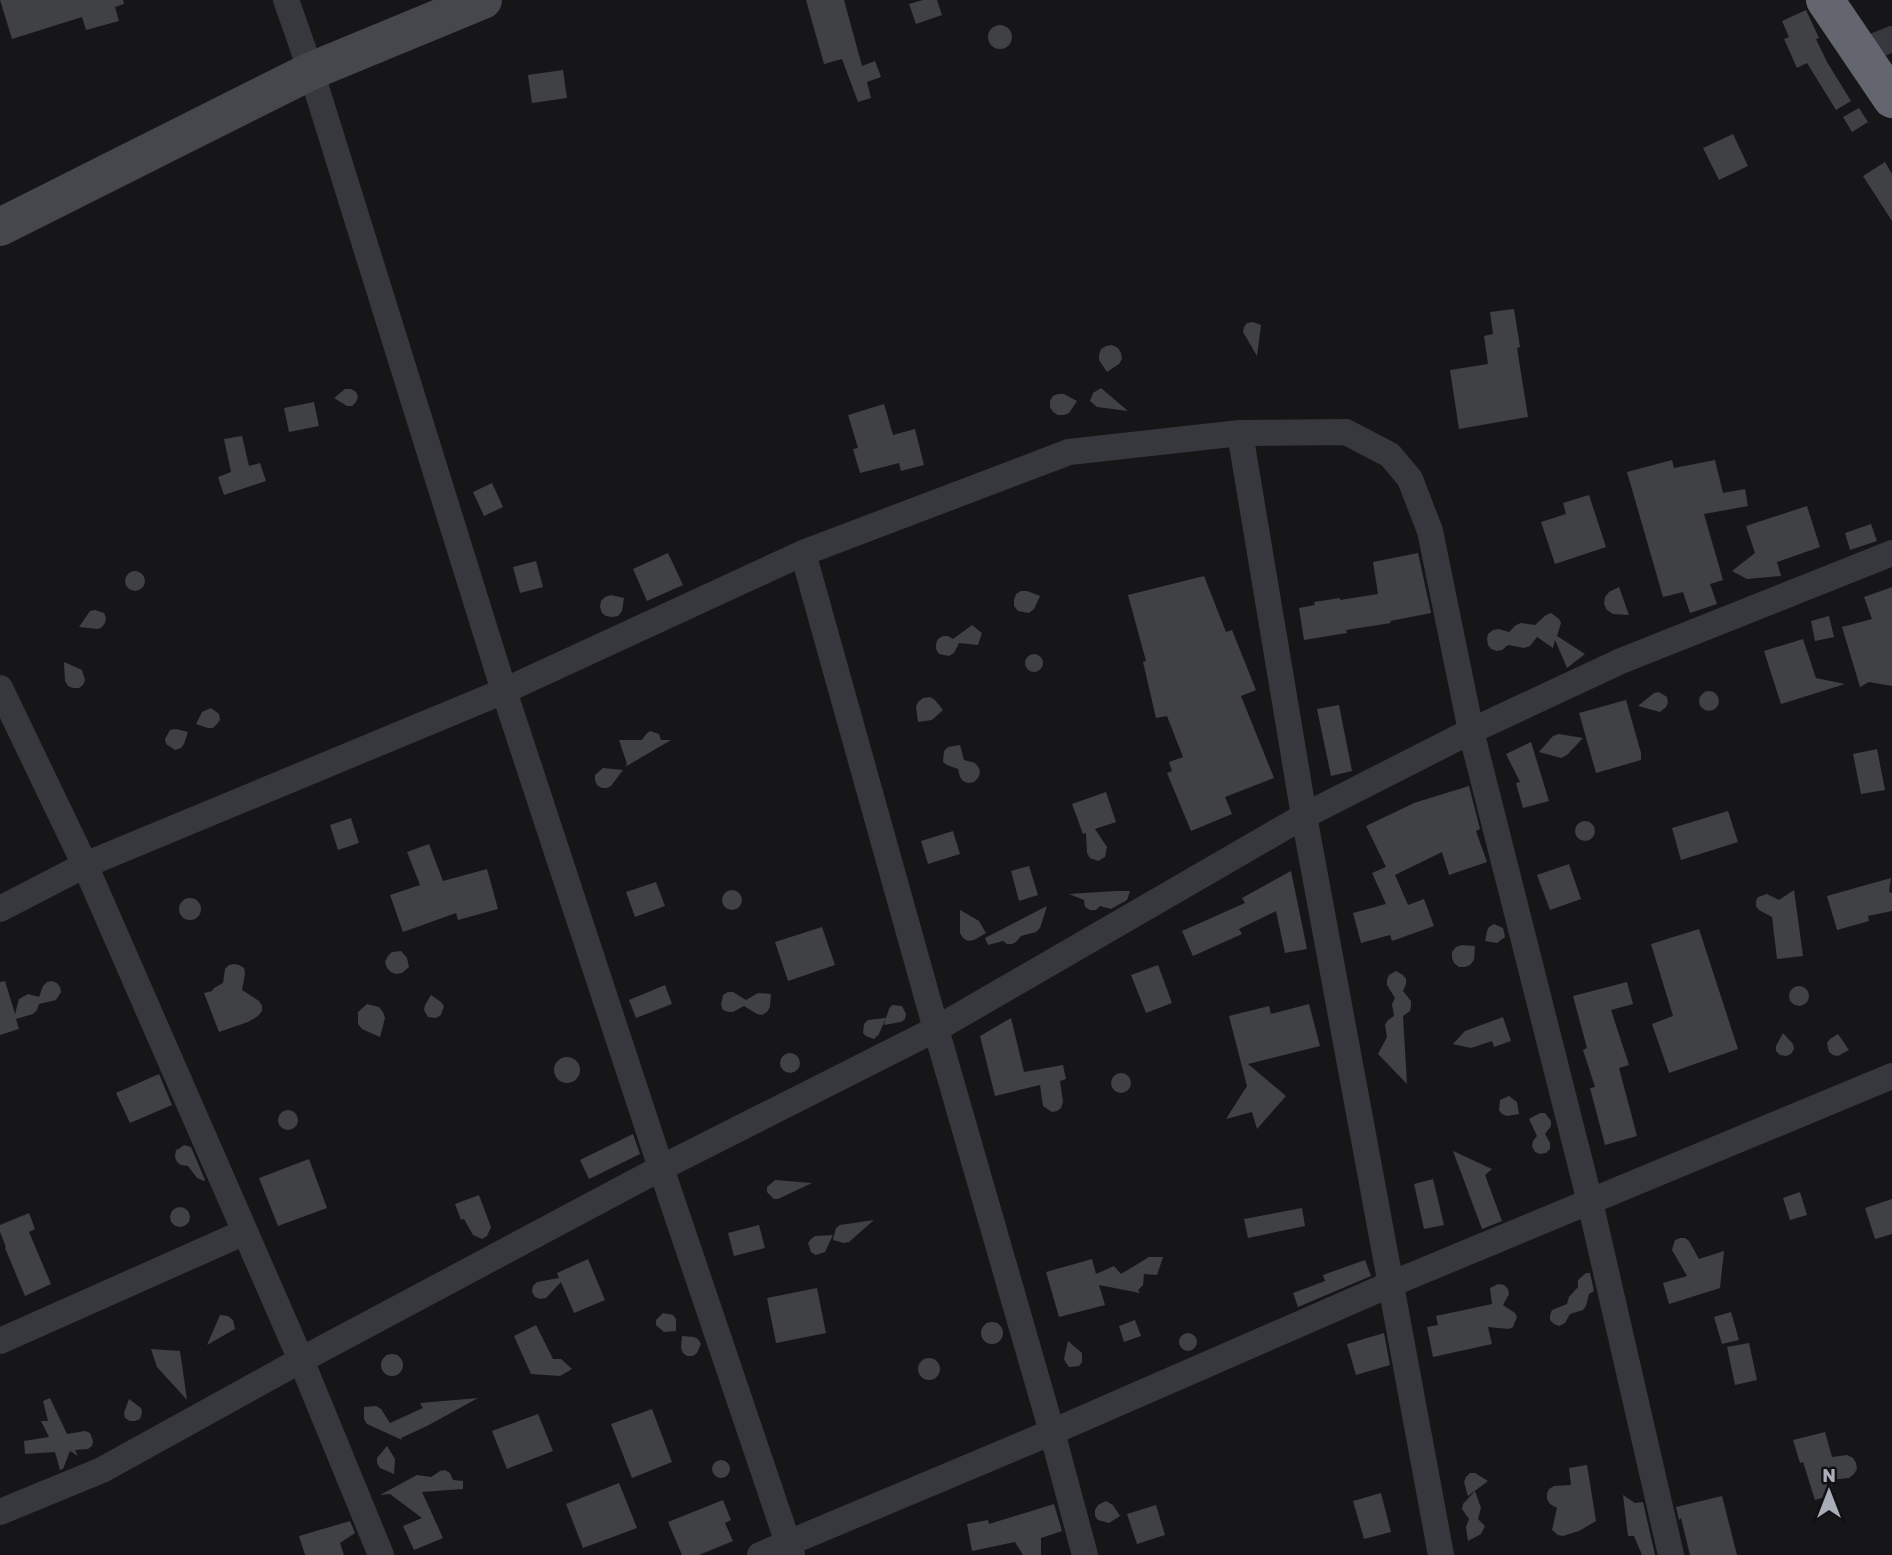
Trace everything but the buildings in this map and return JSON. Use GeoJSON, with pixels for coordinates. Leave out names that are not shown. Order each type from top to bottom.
{"type":"FeatureCollection","features":[{"type":"Feature","properties":{"kind":"highway"},"geometry":{"type":"LineString","coordinates":[[1825,0],[1876,46],[1892,99]]}},
{"type":"Feature","properties":{"kind":"street"},"geometry":{"type":"LineString","coordinates":[[286,0],[312,71],[504,691],[790,1549]]}},
{"type":"Feature","properties":{"kind":"street"},"geometry":{"type":"LineString","coordinates":[[0,227],[312,71],[484,0]]}},
{"type":"Feature","properties":{"kind":"street"},"geometry":{"type":"LineString","coordinates":[[0,909],[85,865],[504,691],[803,553],[1069,452],[1240,433],[1346,432],[1390,454],[1410,479],[1430,531],[1471,731],[1590,1202],[1671,1555]]}},
{"type":"Feature","properties":{"kind":"street"},"geometry":{"type":"LineString","coordinates":[[1240,433],[1304,816],[1441,1555]]}},
{"type":"Feature","properties":{"kind":"street"},"geometry":{"type":"LineString","coordinates":[[803,553],[1085,1555]]}},
{"type":"Feature","properties":{"kind":"street"},"geometry":{"type":"LineString","coordinates":[[0,1513],[103,1470],[301,1360],[661,1168],[936,1029],[1304,816],[1471,731],[1621,661],[1892,553]]}},
{"type":"Feature","properties":{"kind":"street"},"geometry":{"type":"LineString","coordinates":[[0,688],[85,865],[301,1360],[381,1555]]}},
{"type":"Feature","properties":{"kind":"street"},"geometry":{"type":"LineString","coordinates":[[760,1555],[790,1549],[1391,1284],[1892,1076]]}},
{"type":"Feature","properties":{"kind":"street"},"geometry":{"type":"LineString","coordinates":[[0,1341],[245,1232]]}}]}
